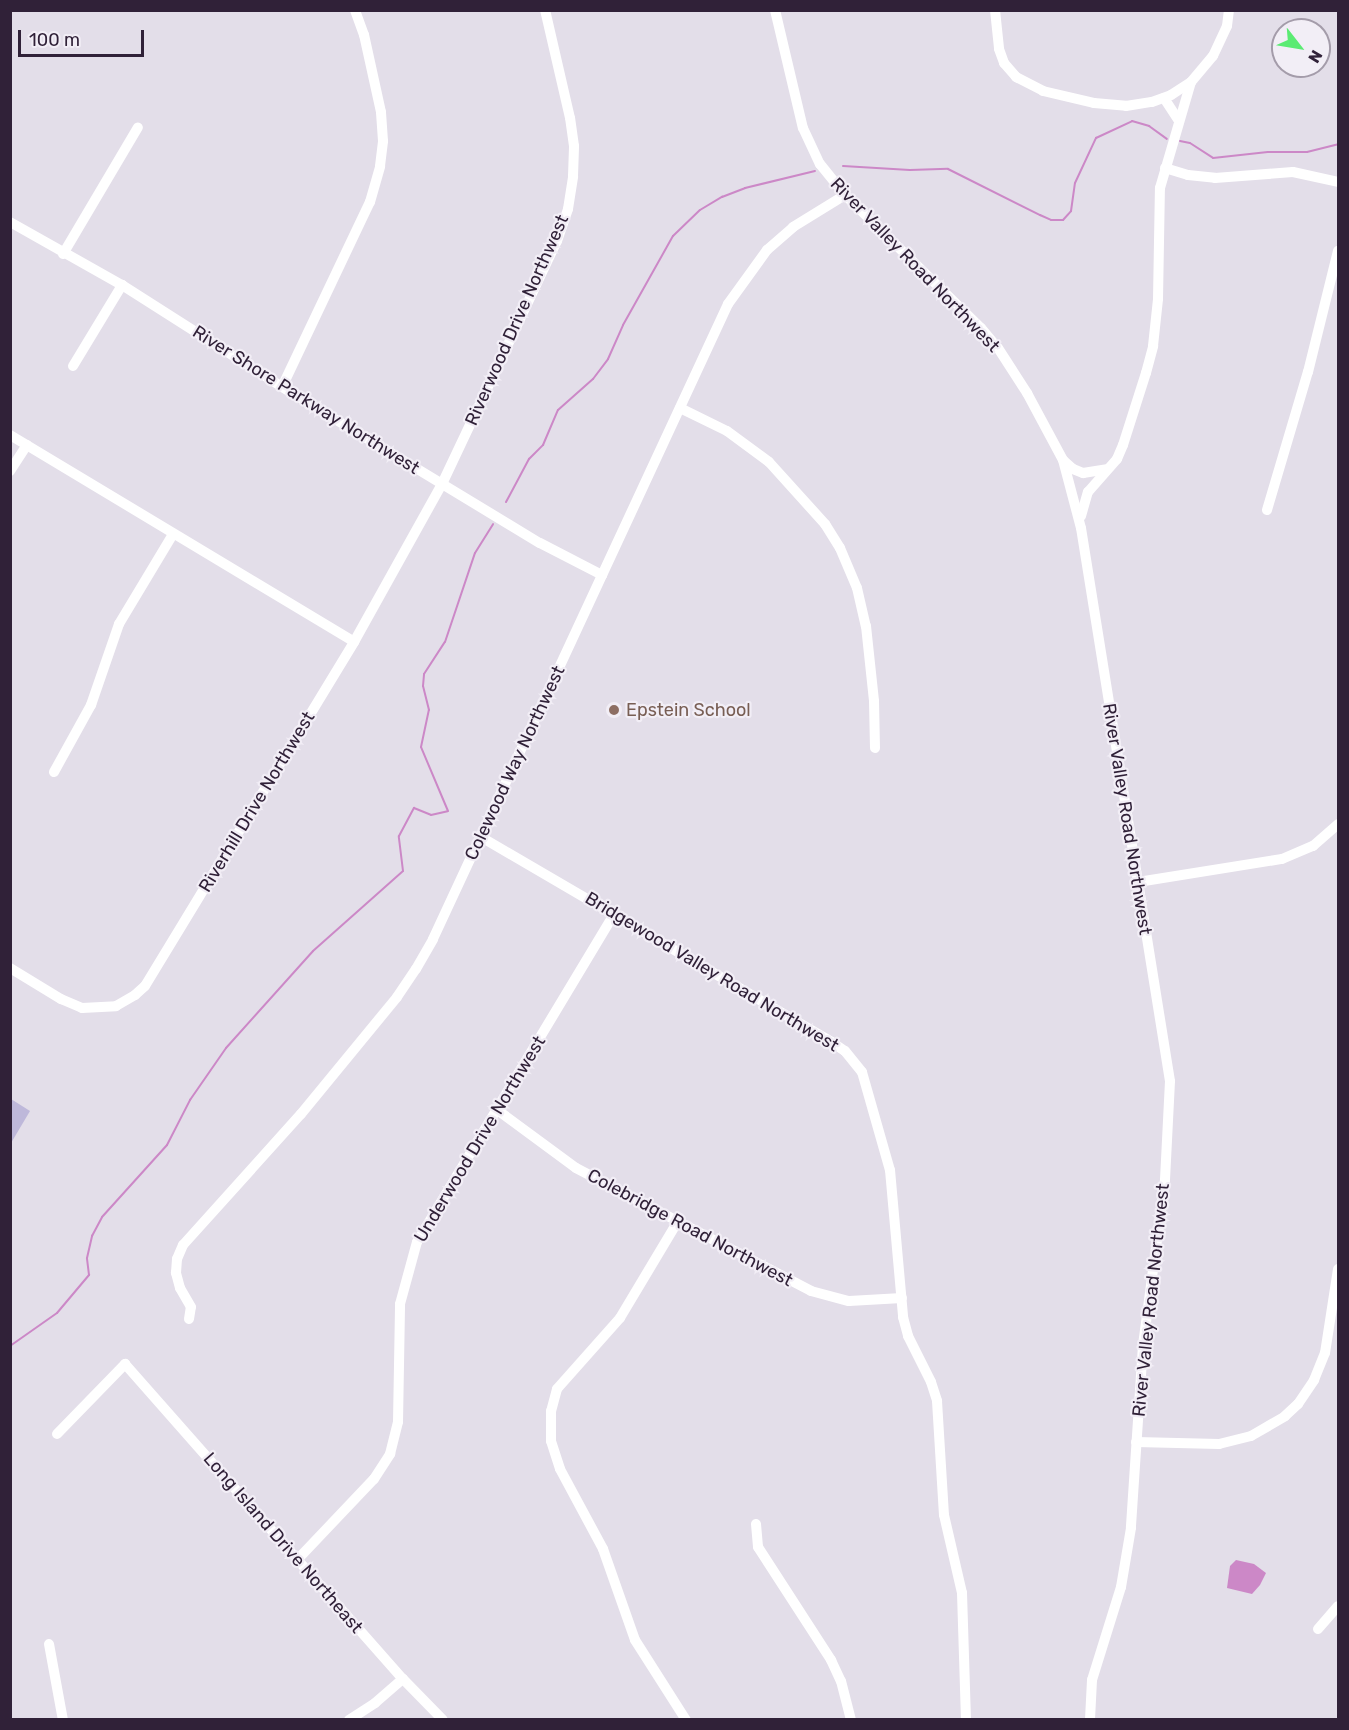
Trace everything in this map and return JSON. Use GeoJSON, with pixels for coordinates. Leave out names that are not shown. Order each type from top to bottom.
{"type":"FeatureCollection","features":[{"type":"Feature","properties":{"kind":"street"},"geometry":{"type":"LineString","coordinates":[[282,387],[370,202],[380,166],[383,141],[381,112],[355,10]]}},
{"type":"Feature","properties":{"kind":"street","name":"Riverwood Drive Northwest"},"geometry":{"type":"LineString","coordinates":[[442,484],[557,241],[568,209],[573,176],[574,146],[570,118],[545,10]]}},
{"type":"Feature","properties":{"kind":"street","name":"River Valley Road Northwest"},"geometry":{"type":"LineString","coordinates":[[775,10],[802,128],[820,164],[845,195],[981,328],[998,348],[1027,393],[1063,460],[1080,519],[1170,1081],[1165,1180],[1143,1345],[1129,1544],[1121,1587],[1092,1680],[1090,1719]]}},
{"type":"Feature","properties":{"kind":"street"},"geometry":{"type":"LineString","coordinates":[[995,10],[995,27],[1004,63],[1016,77],[1033,88],[1094,103],[1126,106],[1164,98],[1191,82],[1213,56],[1227,26],[1229,10]]}},
{"type":"Feature","properties":{"kind":"street"},"geometry":{"type":"LineString","coordinates":[[1080,519],[1088,492],[1124,445],[1153,346],[1158,299],[1158,209],[1165,168],[1191,82]]}},
{"type":"Feature","properties":{"kind":"street"},"geometry":{"type":"LineString","coordinates":[[1164,98],[1179,121]]}},
{"type":"Feature","properties":{"kind":"street"},"geometry":{"type":"LineString","coordinates":[[63,254],[138,127]]}},
{"type":"Feature","properties":{"kind":"street"},"geometry":{"type":"LineString","coordinates":[[1165,168],[1188,175],[1215,178],[1293,172],[1338,182]]}},
{"type":"Feature","properties":{"kind":"street","name":"Colewood Way Northwest"},"geometry":{"type":"LineString","coordinates":[[189,1319],[191,1307],[180,1288],[176,1274],[177,1259],[183,1245],[301,1114],[397,997],[433,939],[728,304],[767,250],[793,227],[845,195]]}},
{"type":"Feature","properties":{"kind":"street","name":"River Shore Parkway Northwest"},"geometry":{"type":"LineString","coordinates":[[10,222],[63,254],[122,285],[282,387],[540,543],[602,575]]}},
{"type":"Feature","properties":{"kind":"street"},"geometry":{"type":"LineString","coordinates":[[1267,510],[1308,372],[1338,251]]}},
{"type":"Feature","properties":{"kind":"street"},"geometry":{"type":"LineString","coordinates":[[73,366],[122,285]]}},
{"type":"Feature","properties":{"kind":"street"},"geometry":{"type":"LineString","coordinates":[[681,408],[728,431],[769,462],[811,507],[840,548],[857,588],[866,626],[874,701],[875,748]]}},
{"type":"Feature","properties":{"kind":"street"},"geometry":{"type":"LineString","coordinates":[[10,435],[354,642]]}},
{"type":"Feature","properties":{"kind":"street"},"geometry":{"type":"LineString","coordinates":[[10,471],[27,445]]}},
{"type":"Feature","properties":{"kind":"street"},"geometry":{"type":"LineString","coordinates":[[1063,460],[1073,469],[1083,473],[1107,469]]}},
{"type":"Feature","properties":{"kind":"street","name":"Riverhill Drive Northwest"},"geometry":{"type":"LineString","coordinates":[[10,968],[62,999],[82,1008],[116,1006],[135,995],[150,978],[354,642],[442,484]]}},
{"type":"Feature","properties":{"kind":"street"},"geometry":{"type":"LineString","coordinates":[[54,772],[91,705],[119,624],[173,534]]}},
{"type":"Feature","properties":{"kind":"street"},"geometry":{"type":"LineString","coordinates":[[1138,882],[1282,860],[1312,846],[1338,826]]}},
{"type":"Feature","properties":{"kind":"street","name":"Bridgewood Valley Road Northwest"},"geometry":{"type":"LineString","coordinates":[[481,837],[833,1042],[855,1062],[867,1083],[890,1170],[902,1298],[908,1336],[931,1382],[937,1401],[944,1515],[962,1593],[966,1719]]}},
{"type":"Feature","properties":{"kind":"street","name":"Underwood Drive Northwest"},"geometry":{"type":"LineString","coordinates":[[297,1560],[374,1479],[390,1454],[398,1422],[400,1304],[412,1256],[424,1229],[614,914]]}},
{"type":"Feature","properties":{"kind":"street","name":"Colebridge Road Northwest"},"geometry":{"type":"LineString","coordinates":[[496,1109],[576,1168],[823,1297],[849,1301],[902,1298]]}},
{"type":"Feature","properties":{"kind":"street"},"geometry":{"type":"LineString","coordinates":[[678,1221],[620,1317],[557,1389],[551,1411],[551,1441],[560,1469],[603,1549],[635,1640],[686,1719]]}},
{"type":"Feature","properties":{"kind":"street"},"geometry":{"type":"LineString","coordinates":[[1136,1442],[1219,1444],[1251,1436],[1285,1416],[1298,1404],[1314,1380],[1325,1353],[1338,1269]]}},
{"type":"Feature","properties":{"kind":"street","name":"Long Island Drive Northeast"},"geometry":{"type":"LineString","coordinates":[[57,1434],[125,1364],[297,1560],[443,1719]]}},
{"type":"Feature","properties":{"kind":"street"},"geometry":{"type":"LineString","coordinates":[[756,1524],[758,1547],[831,1660],[841,1681],[851,1719]]}},
{"type":"Feature","properties":{"kind":"street"},"geometry":{"type":"LineString","coordinates":[[1318,1629],[1338,1606]]}},
{"type":"Feature","properties":{"kind":"street"},"geometry":{"type":"LineString","coordinates":[[49,1644],[63,1719]]}},
{"type":"Feature","properties":{"kind":"street"},"geometry":{"type":"LineString","coordinates":[[349,1719],[375,1703],[403,1678]]}},
{"type":"Feature","properties":{"kind":"shaded area"},"geometry":{"type":"Polygon","coordinates":[[[11,1099],[30,1111],[11,1143],[11,1099]]]}},
{"type":"Feature","properties":{"kind":"shaded area"},"geometry":{"type":"Polygon","coordinates":[[[1236,1560],[1254,1564],[1266,1573],[1252,1594],[1227,1588],[1230,1566],[1236,1560]]]}},
{"type":"Feature","properties":{"kind":"waterway"},"geometry":{"type":"LineString","coordinates":[[843,166],[910,170],[948,169],[1051,220],[1063,220],[1071,211],[1075,183],[1096,138],[1132,121],[1149,126],[1167,139]]}},
{"type":"Feature","properties":{"kind":"waterway"},"geometry":{"type":"LineString","coordinates":[[1180,141],[1190,143],[1213,158],[1268,152],[1307,152],[1338,144]]}},
{"type":"Feature","properties":{"kind":"waterway"},"geometry":{"type":"LineString","coordinates":[[506,502],[529,459],[543,445],[558,410],[593,379],[608,359],[623,325],[673,236],[700,210],[722,197],[745,188],[815,171]]}},
{"type":"Feature","properties":{"kind":"waterway"},"geometry":{"type":"LineString","coordinates":[[10,1346],[57,1313],[89,1275],[87,1258],[92,1236],[102,1217],[167,1145],[190,1100],[226,1048],[313,951],[403,871],[399,836],[414,808],[431,815],[448,811],[421,747],[429,710],[423,686],[424,674],[445,642],[475,553],[493,524]]}},
{"type":"Feature","properties":{"kind":"place","name":"Epstein School"},"geometry":{"type":"Point","coordinates":[614,710]}}]}
